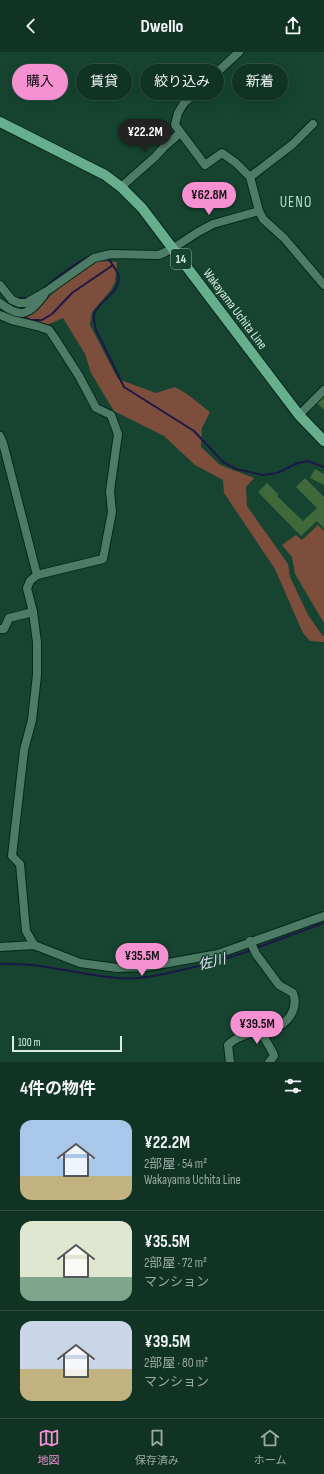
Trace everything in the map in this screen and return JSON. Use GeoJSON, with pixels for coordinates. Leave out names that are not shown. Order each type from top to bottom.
{"type":"FeatureCollection","features":[{"type":"Feature","properties":{"kind":"main road","name":"Wakayama Uchita Line"},"geometry":{"type":"LineString","coordinates":[[0,122],[105,175],[121,187],[142,208],[299,415],[324,441]]}},
{"type":"Feature","properties":{"kind":"street"},"geometry":{"type":"LineString","coordinates":[[239,52],[184,103],[178,113],[175,125],[205,166],[222,153],[236,163],[250,177],[259,211],[263,219],[284,238],[324,286]]}},
{"type":"Feature","properties":{"kind":"street"},"geometry":{"type":"LineString","coordinates":[[250,177],[293,144],[313,124]]}},
{"type":"Feature","properties":{"kind":"street"},"geometry":{"type":"LineString","coordinates":[[121,187],[180,133]]}},
{"type":"Feature","properties":{"kind":"street"},"geometry":{"type":"LineString","coordinates":[[0,285],[12,300],[26,302],[47,291],[94,258],[111,254],[159,255],[214,224],[259,211]]}},
{"type":"Feature","properties":{"kind":"street"},"geometry":{"type":"LineString","coordinates":[[0,303],[7,309],[18,314],[25,313],[34,308],[47,291]]}},
{"type":"Feature","properties":{"kind":"street"},"geometry":{"type":"LineString","coordinates":[[0,315],[12,320],[49,330],[75,370],[96,408],[110,415],[118,434],[110,491],[112,512],[103,559],[37,575],[30,581],[27,588],[33,612],[37,642],[38,675],[32,720],[24,750],[12,856],[20,864],[26,931],[34,945]]}},
{"type":"Feature","properties":{"kind":"street"},"geometry":{"type":"LineString","coordinates":[[299,415],[324,390]]}},
{"type":"Feature","properties":{"kind":"street"},"geometry":{"type":"LineString","coordinates":[[0,436],[37,575]]}},
{"type":"Feature","properties":{"kind":"street"},"geometry":{"type":"LineString","coordinates":[[0,630],[4,629],[10,618],[33,612]]}},
{"type":"Feature","properties":{"kind":"street"},"geometry":{"type":"LineString","coordinates":[[0,947],[34,945],[80,963],[117,968],[146,967],[218,954],[324,916]]}},
{"type":"Feature","properties":{"kind":"street"},"geometry":{"type":"LineString","coordinates":[[230,1062],[228,1045],[232,1041],[260,1030],[272,1029],[284,1024],[293,1012],[295,997],[293,993],[279,985],[256,954],[250,943]]}},
{"type":"Feature","properties":{"kind":"street"},"geometry":{"type":"LineString","coordinates":[[260,1030],[274,1056],[269,1062]]}},
{"type":"Feature","properties":{"kind":"shaded area"},"geometry":{"type":"Polygon","coordinates":[[[96,261],[117,262],[115,282],[111,290],[92,312],[90,325],[118,379],[156,393],[175,387],[187,394],[210,412],[202,428],[201,447],[220,465],[254,478],[246,487],[247,506],[288,564],[290,577],[308,615],[324,636],[324,642],[310,641],[303,633],[275,569],[224,493],[223,480],[195,465],[164,436],[114,411],[91,373],[85,354],[63,318],[47,325],[20,320],[38,310],[51,295],[72,277],[96,261]]]}},
{"type":"Feature","properties":{"kind":"shaded area"},"geometry":{"type":"Polygon","coordinates":[[[318,525],[324,531],[324,623],[295,574],[292,557],[282,545],[296,535],[302,540],[318,525]]]}},
{"type":"Feature","properties":{"kind":"building"},"geometry":{"type":"Polygon","coordinates":[[[324,397],[324,410],[317,403],[324,397]]]}},
{"type":"Feature","properties":{"kind":"building"},"geometry":{"type":"Polygon","coordinates":[[[315,469],[324,474],[324,485],[310,478],[315,469]]]}},
{"type":"Feature","properties":{"kind":"building"},"geometry":{"type":"Polygon","coordinates":[[[305,478],[324,497],[324,528],[317,521],[301,536],[258,492],[267,483],[279,495],[277,496],[303,521],[317,508],[296,487],[305,478]]]}},
{"type":"Feature","properties":{"kind":"waterway"},"geometry":{"type":"LineString","coordinates":[[40,291],[82,260],[99,253],[105,253]]}},
{"type":"Feature","properties":{"kind":"waterway"},"geometry":{"type":"LineString","coordinates":[[108,258],[117,272],[119,280],[114,291],[97,309],[94,314],[94,320],[96,330],[124,387],[194,431],[223,462],[236,469],[263,475],[277,473],[298,463],[308,461],[324,467]]}},
{"type":"Feature","properties":{"kind":"waterway"},"geometry":{"type":"LineString","coordinates":[[20,316],[31,320],[42,320],[52,314],[72,293],[113,265]]}},
{"type":"Feature","properties":{"kind":"waterway"},"geometry":{"type":"LineString","coordinates":[[16,298],[28,298]]}},
{"type":"Feature","properties":{"kind":"waterway"},"geometry":{"type":"LineString","coordinates":[[0,311],[10,313]]}},
{"type":"Feature","properties":{"kind":"waterway","name":"佐川"},"geometry":{"type":"LineString","coordinates":[[256,948],[324,923]]}},
{"type":"Feature","properties":{"kind":"waterway","name":"佐川"},"geometry":{"type":"LineString","coordinates":[[0,964],[30,965],[118,978],[142,978],[199,966],[252,950]]}},
{"type":"Feature","properties":{"kind":"district","name":"UENO"},"geometry":{"type":"Point","coordinates":[296,202]}}]}
